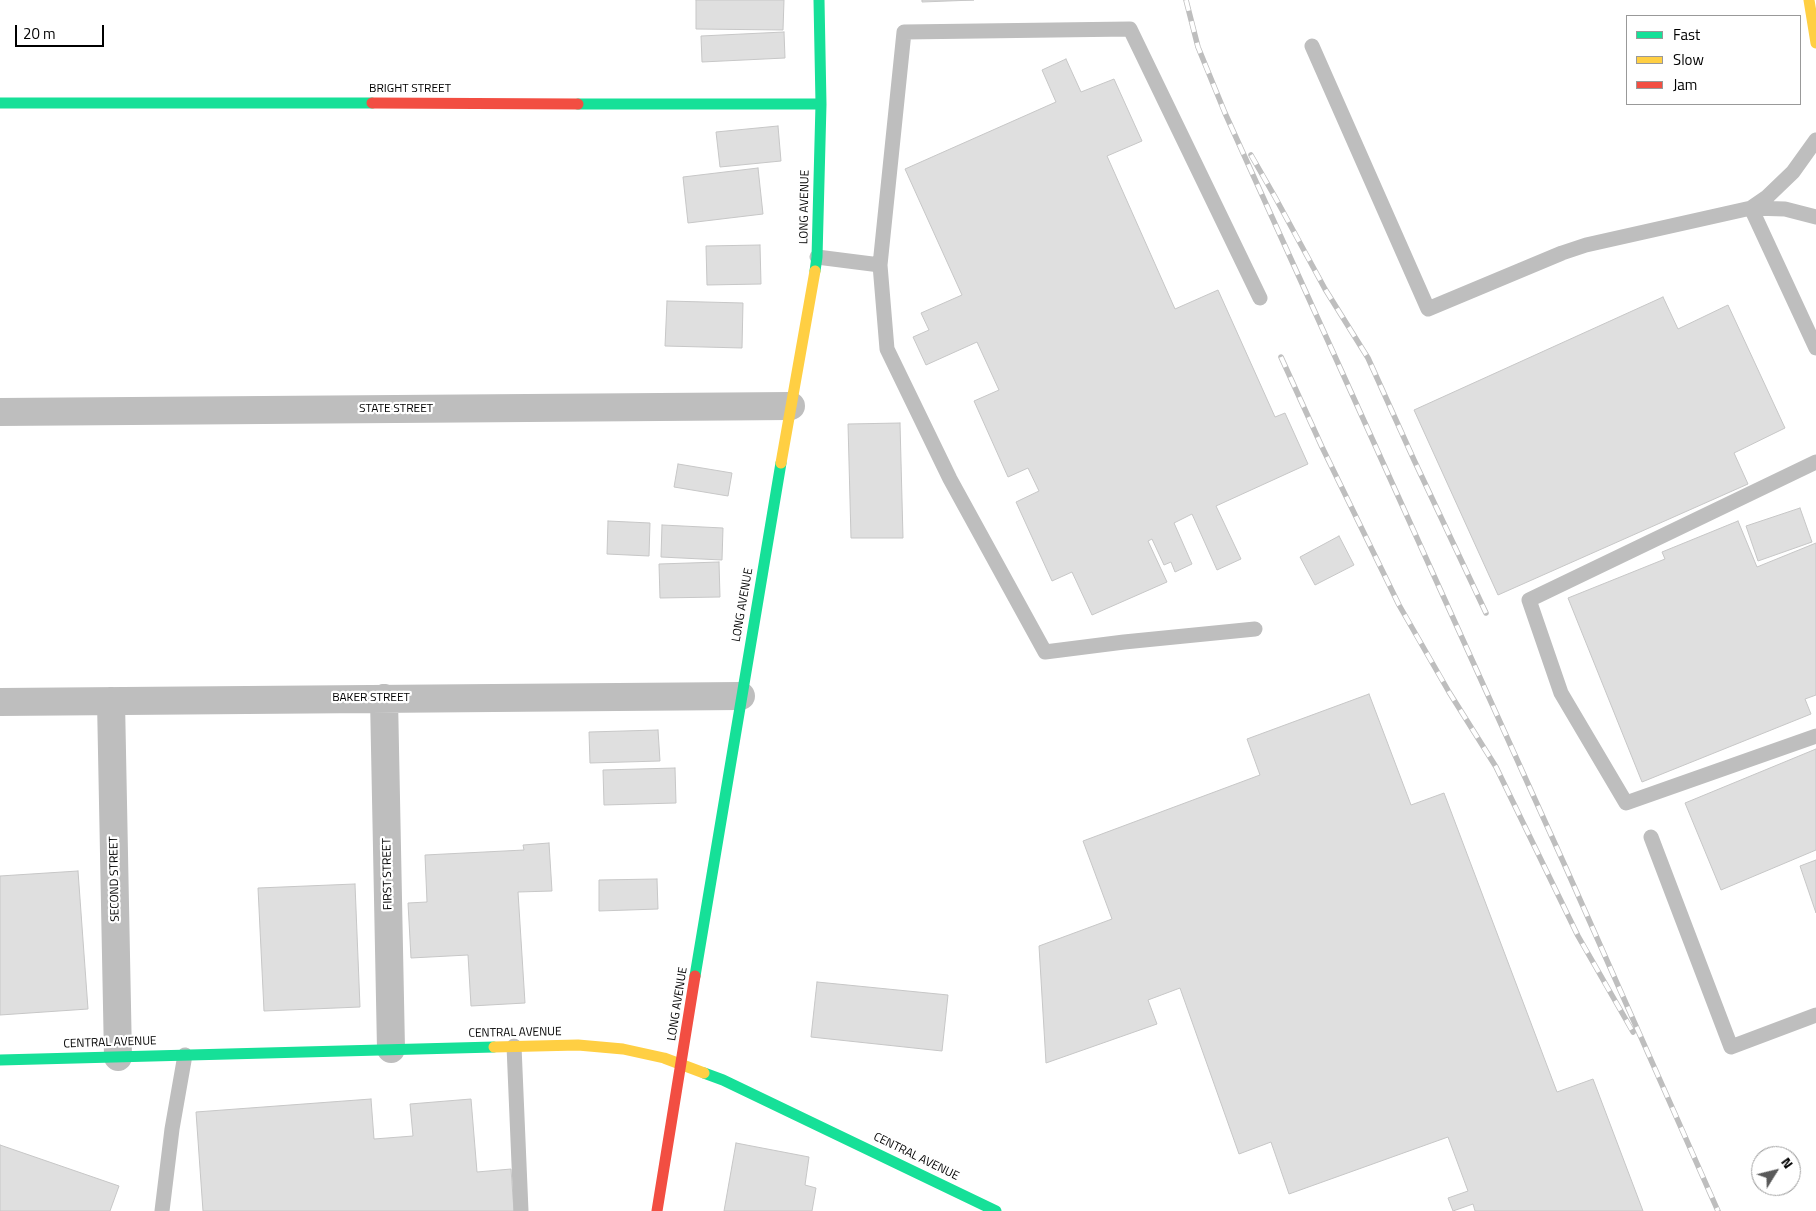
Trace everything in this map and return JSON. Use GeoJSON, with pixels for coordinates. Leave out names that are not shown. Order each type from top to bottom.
{"type":"FeatureCollection","features":[{"type":"Feature","properties":{"kind":"main road","name":"LONG AVENUE"},"geometry":{"type":"LineString","coordinates":[[657,1211],[741,696],[817,257],[821,104],[819,0]]}},
{"type":"Feature","properties":{"kind":"main road"},"geometry":{"type":"LineString","coordinates":[[1809,0],[1816,43]]}},
{"type":"Feature","properties":{"kind":"main road","name":"BRIGHT STREET"},"geometry":{"type":"LineString","coordinates":[[0,103],[821,104]]}},
{"type":"Feature","properties":{"kind":"main road","name":"CENTRAL AVENUE"},"geometry":{"type":"LineString","coordinates":[[0,1060],[514,1046],[602,1046],[645,1053],[682,1064],[723,1080],[996,1211]]}},
{"type":"Feature","properties":{"kind":"street","name":"STATE STREET"},"geometry":{"type":"LineString","coordinates":[[0,412],[791,406]]}},
{"type":"Feature","properties":{"kind":"street","name":"BAKER STREET"},"geometry":{"type":"LineString","coordinates":[[0,702],[741,696]]}},
{"type":"Feature","properties":{"kind":"street","name":"FIRST STREET"},"geometry":{"type":"LineString","coordinates":[[384,698],[391,1049]]}},
{"type":"Feature","properties":{"kind":"street","name":"SECOND STREET"},"geometry":{"type":"LineString","coordinates":[[111,701],[118,1057]]}},
{"type":"Feature","properties":{"kind":"lane"},"geometry":{"type":"LineString","coordinates":[[1256,629],[1045,652],[950,479],[887,349],[880,265],[904,32],[1130,29],[1260,298]]}},
{"type":"Feature","properties":{"kind":"lane"},"geometry":{"type":"LineString","coordinates":[[1312,46],[1428,309],[1562,253],[1586,245],[1751,208],[1785,209],[1816,217]]}},
{"type":"Feature","properties":{"kind":"lane"},"geometry":{"type":"LineString","coordinates":[[1751,208],[1767,197],[1787,178],[1816,140]]}},
{"type":"Feature","properties":{"kind":"lane"},"geometry":{"type":"LineString","coordinates":[[1751,208],[1816,348]]}},
{"type":"Feature","properties":{"kind":"lane"},"geometry":{"type":"LineString","coordinates":[[817,257],[880,265]]}},
{"type":"Feature","properties":{"kind":"lane"},"geometry":{"type":"LineString","coordinates":[[1816,462],[1528,600],[1561,693],[1626,803],[1816,736]]}},
{"type":"Feature","properties":{"kind":"lane"},"geometry":{"type":"LineString","coordinates":[[1651,837],[1731,1047],[1816,1015]]}},
{"type":"Feature","properties":{"kind":"lane"},"geometry":{"type":"LineString","coordinates":[[514,1046],[521,1211]]}},
{"type":"Feature","properties":{"kind":"lane"},"geometry":{"type":"LineString","coordinates":[[162,1211],[172,1129],[185,1055]]}},
{"type":"Feature","properties":{"kind":"building"},"geometry":{"type":"Polygon","coordinates":[[[696,0],[784,0],[783,30],[696,29],[696,0]]]}},
{"type":"Feature","properties":{"kind":"building"},"geometry":{"type":"Polygon","coordinates":[[[922,0],[974,0],[922,2],[922,0]]]}},
{"type":"Feature","properties":{"kind":"building"},"geometry":{"type":"Polygon","coordinates":[[[784,32],[785,58],[702,62],[701,36],[784,32]]]}},
{"type":"Feature","properties":{"kind":"building"},"geometry":{"type":"Polygon","coordinates":[[[1066,59],[1081,92],[1114,79],[1142,141],[1107,156],[1175,309],[1218,290],[1275,417],[1285,413],[1308,464],[1216,506],[1241,559],[1217,570],[1192,514],[1174,523],[1192,564],[1175,572],[1171,562],[1164,565],[1152,539],[1148,541],[1167,582],[1092,615],[1072,572],[1052,581],[1016,502],[1039,491],[1028,468],[1008,477],[974,401],[999,390],[977,342],[926,365],[913,337],[929,330],[921,313],[962,295],[905,169],[1056,102],[1042,70],[1066,59]]]}},
{"type":"Feature","properties":{"kind":"building"},"geometry":{"type":"Polygon","coordinates":[[[778,126],[781,161],[720,167],[716,132],[778,126]]]}},
{"type":"Feature","properties":{"kind":"building"},"geometry":{"type":"Polygon","coordinates":[[[758,168],[763,214],[688,223],[683,177],[758,168]]]}},
{"type":"Feature","properties":{"kind":"building"},"geometry":{"type":"Polygon","coordinates":[[[760,245],[761,284],[707,285],[706,246],[760,245]]]}},
{"type":"Feature","properties":{"kind":"building"},"geometry":{"type":"Polygon","coordinates":[[[1663,297],[1678,329],[1728,305],[1785,428],[1734,453],[1748,484],[1498,595],[1414,410],[1663,297]]]}},
{"type":"Feature","properties":{"kind":"building"},"geometry":{"type":"Polygon","coordinates":[[[667,301],[743,303],[742,348],[665,346],[667,301]]]}},
{"type":"Feature","properties":{"kind":"building"},"geometry":{"type":"Polygon","coordinates":[[[900,423],[903,538],[851,538],[848,424],[900,423]]]}},
{"type":"Feature","properties":{"kind":"building"},"geometry":{"type":"Polygon","coordinates":[[[678,464],[732,473],[728,496],[674,487],[678,464]]]}},
{"type":"Feature","properties":{"kind":"building"},"geometry":{"type":"Polygon","coordinates":[[[1800,508],[1812,542],[1758,561],[1746,526],[1800,508]]]}},
{"type":"Feature","properties":{"kind":"building"},"geometry":{"type":"Polygon","coordinates":[[[608,521],[650,523],[649,556],[607,554],[608,521]]]}},
{"type":"Feature","properties":{"kind":"building"},"geometry":{"type":"Polygon","coordinates":[[[1738,521],[1757,567],[1816,543],[1816,695],[1805,699],[1811,714],[1642,782],[1568,598],[1665,559],[1662,552],[1738,521]]]}},
{"type":"Feature","properties":{"kind":"building"},"geometry":{"type":"Polygon","coordinates":[[[662,525],[723,528],[722,560],[661,557],[662,525]]]}},
{"type":"Feature","properties":{"kind":"building"},"geometry":{"type":"Polygon","coordinates":[[[1339,536],[1354,565],[1315,585],[1300,557],[1339,536]]]}},
{"type":"Feature","properties":{"kind":"building"},"geometry":{"type":"Polygon","coordinates":[[[719,562],[720,597],[660,598],[659,564],[719,562]]]}},
{"type":"Feature","properties":{"kind":"building"},"geometry":{"type":"Polygon","coordinates":[[[1369,694],[1411,805],[1444,793],[1557,1092],[1593,1079],[1643,1211],[1475,1211],[1473,1204],[1453,1211],[1448,1198],[1468,1191],[1448,1137],[1289,1194],[1271,1142],[1239,1154],[1180,988],[1148,1000],[1157,1024],[1046,1063],[1039,946],[1112,919],[1083,841],[1260,775],[1247,739],[1369,694]]]}},
{"type":"Feature","properties":{"kind":"building"},"geometry":{"type":"Polygon","coordinates":[[[658,730],[660,761],[590,763],[589,732],[658,730]]]}},
{"type":"Feature","properties":{"kind":"building"},"geometry":{"type":"Polygon","coordinates":[[[1816,749],[1816,850],[1721,890],[1685,803],[1816,749]]]}},
{"type":"Feature","properties":{"kind":"building"},"geometry":{"type":"Polygon","coordinates":[[[675,768],[676,803],[604,805],[603,770],[675,768]]]}},
{"type":"Feature","properties":{"kind":"building"},"geometry":{"type":"Polygon","coordinates":[[[549,843],[552,891],[518,892],[525,1003],[471,1006],[468,955],[411,958],[408,903],[427,902],[425,855],[524,850],[523,845],[549,843]]]}},
{"type":"Feature","properties":{"kind":"building"},"geometry":{"type":"Polygon","coordinates":[[[1816,860],[1816,913],[1800,866],[1816,860]]]}},
{"type":"Feature","properties":{"kind":"building"},"geometry":{"type":"Polygon","coordinates":[[[78,871],[88,1009],[0,1015],[0,876],[78,871]]]}},
{"type":"Feature","properties":{"kind":"building"},"geometry":{"type":"Polygon","coordinates":[[[657,879],[658,909],[599,911],[599,880],[657,879]]]}},
{"type":"Feature","properties":{"kind":"building"},"geometry":{"type":"Polygon","coordinates":[[[355,884],[360,1007],[264,1011],[258,888],[355,884]]]}},
{"type":"Feature","properties":{"kind":"building"},"geometry":{"type":"Polygon","coordinates":[[[817,982],[948,995],[942,1051],[811,1037],[817,982]]]}},
{"type":"Feature","properties":{"kind":"building"},"geometry":{"type":"Polygon","coordinates":[[[371,1099],[374,1139],[413,1136],[410,1104],[471,1099],[477,1172],[511,1169],[514,1211],[203,1211],[196,1112],[371,1099]]]}},
{"type":"Feature","properties":{"kind":"building"},"geometry":{"type":"Polygon","coordinates":[[[736,1143],[809,1157],[805,1185],[816,1188],[812,1211],[724,1211],[736,1143]]]}},
{"type":"Feature","properties":{"kind":"building"},"geometry":{"type":"Polygon","coordinates":[[[0,1145],[119,1186],[110,1211],[0,1211],[0,1145]]]}},
{"type":"Feature","properties":{"kind":"railway"},"geometry":{"type":"LineString","coordinates":[[1186,0],[1198,47],[1225,113],[1566,868],[1718,1211]]}},
{"type":"Feature","properties":{"kind":"railway"},"geometry":{"type":"LineString","coordinates":[[1251,155],[1325,289],[1368,358],[1486,613]]}},
{"type":"Feature","properties":{"kind":"railway"},"geometry":{"type":"LineString","coordinates":[[1281,357],[1322,447],[1399,605],[1449,692],[1496,767],[1578,936],[1633,1032]]}},
{"type":"Feature","properties":{"kind":"traffic: fast"},"geometry":{"type":"LineString","coordinates":[[815,271],[821,104],[819,0]]}},
{"type":"Feature","properties":{"kind":"traffic: fast"},"geometry":{"type":"LineString","coordinates":[[0,103],[372,103]]}},
{"type":"Feature","properties":{"kind":"traffic: fast"},"geometry":{"type":"LineString","coordinates":[[578,104],[821,104]]}},
{"type":"Feature","properties":{"kind":"traffic: fast"},"geometry":{"type":"LineString","coordinates":[[695,976],[781,463]]}},
{"type":"Feature","properties":{"kind":"traffic: fast"},"geometry":{"type":"LineString","coordinates":[[0,1060],[494,1047]]}},
{"type":"Feature","properties":{"kind":"traffic: fast"},"geometry":{"type":"LineString","coordinates":[[704,1073],[723,1080],[996,1211]]}},
{"type":"Feature","properties":{"kind":"traffic: slow"},"geometry":{"type":"LineString","coordinates":[[1809,0],[1816,43]]}},
{"type":"Feature","properties":{"kind":"traffic: slow"},"geometry":{"type":"LineString","coordinates":[[781,463],[815,271]]}},
{"type":"Feature","properties":{"kind":"traffic: slow"},"geometry":{"type":"LineString","coordinates":[[494,1047],[578,1045],[623,1049],[664,1058],[704,1073]]}},
{"type":"Feature","properties":{"kind":"traffic: jam"},"geometry":{"type":"LineString","coordinates":[[372,103],[578,104]]}},
{"type":"Feature","properties":{"kind":"traffic: jam"},"geometry":{"type":"LineString","coordinates":[[657,1211],[695,976]]}}]}
